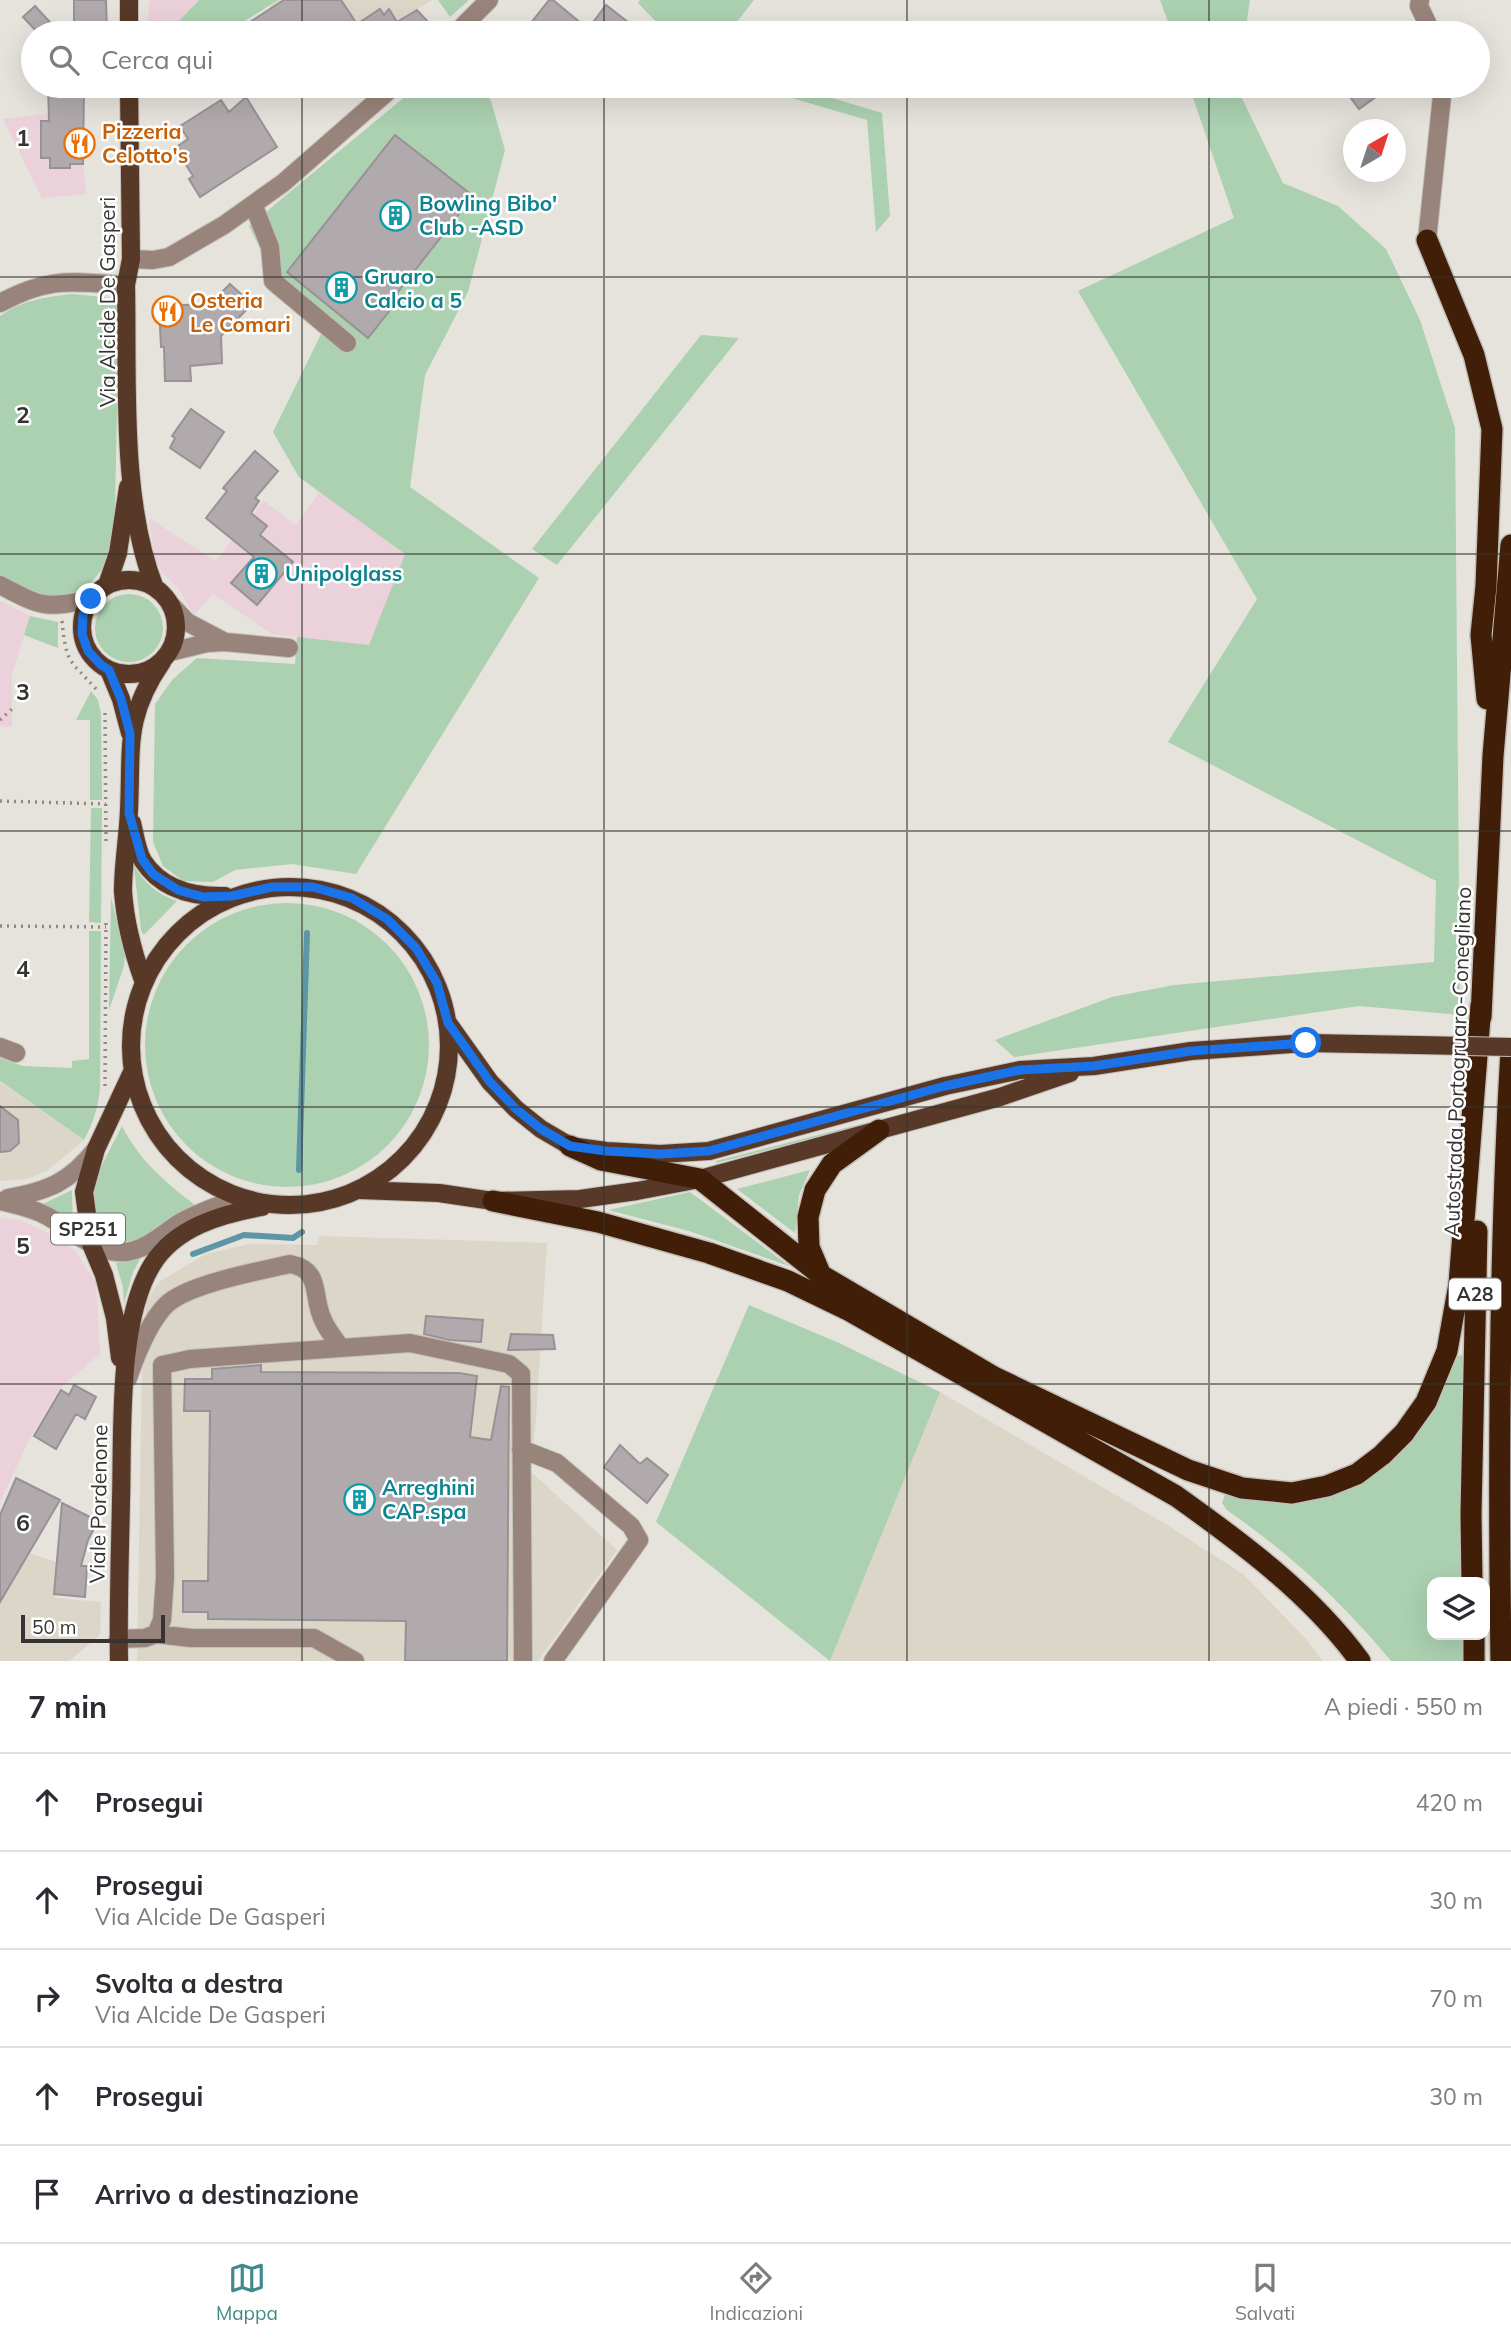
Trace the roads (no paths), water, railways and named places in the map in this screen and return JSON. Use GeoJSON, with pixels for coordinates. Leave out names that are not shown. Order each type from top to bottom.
{"type":"FeatureCollection","features":[{"type":"Feature","properties":{"kind":"highway"},"geometry":{"type":"LineString","coordinates":[[1427,240],[1474,355],[1492,429],[1486,586],[1481,635],[1493,756]]}},
{"type":"Feature","properties":{"kind":"highway","name":"Autostrada Portogruaro-Conegliano"},"geometry":{"type":"LineString","coordinates":[[1472,1577],[1471,1500],[1481,1005],[1493,756],[1511,545]]}},
{"type":"Feature","properties":{"kind":"highway"},"geometry":{"type":"LineString","coordinates":[[570,1146],[601,1160],[700,1179],[821,1275],[994,1377],[1188,1470],[1242,1489],[1292,1493],[1327,1486],[1357,1474],[1382,1455],[1404,1433],[1426,1402],[1447,1351],[1459,1284],[1481,1005]]}},
{"type":"Feature","properties":{"kind":"highway","name":"A28"},"geometry":{"type":"LineString","coordinates":[[1501,1661],[1499,1502],[1504,1165],[1511,1049]]}},
{"type":"Feature","properties":{"kind":"highway"},"geometry":{"type":"LineString","coordinates":[[821,1275],[809,1247],[808,1217],[815,1190],[832,1164],[879,1130]]}},
{"type":"Feature","properties":{"kind":"highway"},"geometry":{"type":"LineString","coordinates":[[493,1201],[598,1222],[709,1253],[788,1281],[850,1311],[1185,1502],[1303,1596],[1360,1661]]}},
{"type":"Feature","properties":{"kind":"highway"},"geometry":{"type":"LineString","coordinates":[[1474,1640],[1474,1661]]}},
{"type":"Feature","properties":{"kind":"main road"},"geometry":{"type":"LineString","coordinates":[[129,0],[129,21]]}},
{"type":"Feature","properties":{"kind":"main road","name":"Via Alcide De Gasperi"},"geometry":{"type":"LineString","coordinates":[[130,98],[131,259],[126,285],[130,477],[144,559],[155,588]]}},
{"type":"Feature","properties":{"kind":"main road","name":"Via Alcide De Gasperi"},"geometry":{"type":"LineString","coordinates":[[107,586],[118,553],[130,477]]}},
{"type":"Feature","properties":{"kind":"main road"},"geometry":{"type":"LineString","coordinates":[[130,733],[142,695],[166,657],[176,629],[172,606],[155,588],[136,580],[116,582],[91,599],[83,615],[85,643],[94,658],[109,670],[142,673],[166,657]]}},
{"type":"Feature","properties":{"kind":"main road"},"geometry":{"type":"LineString","coordinates":[[109,670],[121,699],[130,733]]}},
{"type":"Feature","properties":{"kind":"main road","name":"SP251"},"geometry":{"type":"LineString","coordinates":[[130,733],[124,891],[127,925],[144,980]]}},
{"type":"Feature","properties":{"kind":"main road","name":"SP251"},"geometry":{"type":"LineString","coordinates":[[129,813],[142,859],[153,874],[190,895],[232,896]]}},
{"type":"Feature","properties":{"kind":"main road","name":"SP251"},"geometry":{"type":"LineString","coordinates":[[272,887],[313,887],[352,898],[387,919],[416,948],[437,983],[448,1023],[450,1053],[445,1084],[435,1113],[419,1140],[399,1163],[359,1190],[317,1204],[273,1205],[242,1198],[202,1179],[169,1150],[145,1114],[132,1072],[131,1025],[135,1002],[159,953],[179,929],[204,910],[232,896],[272,887]]}},
{"type":"Feature","properties":{"kind":"main road"},"geometry":{"type":"LineString","coordinates":[[448,1023],[490,1082],[516,1109],[541,1129],[570,1146],[660,1154],[709,1151],[945,1086],[1020,1070],[1094,1066],[1191,1051],[1306,1043],[1511,1049]]}},
{"type":"Feature","properties":{"kind":"main road"},"geometry":{"type":"LineString","coordinates":[[359,1190],[439,1193],[493,1201],[580,1199],[637,1191],[700,1179],[1000,1097],[1094,1066]]}},
{"type":"Feature","properties":{"kind":"main road","name":"Viale Pordenone"},"geometry":{"type":"LineString","coordinates":[[124,1391],[115,1318],[104,1275],[90,1244],[84,1192],[96,1149],[132,1072]]}},
{"type":"Feature","properties":{"kind":"main road","name":"Viale Pordenone"},"geometry":{"type":"LineString","coordinates":[[118,1661],[124,1391],[129,1339],[140,1289],[153,1263],[186,1232],[212,1219],[273,1205]]}},
{"type":"Feature","properties":{"kind":"street"},"geometry":{"type":"LineString","coordinates":[[468,21],[489,0]]}},
{"type":"Feature","properties":{"kind":"street"},"geometry":{"type":"LineString","coordinates":[[1420,0],[1419,6],[1426,21]]}},
{"type":"Feature","properties":{"kind":"street"},"geometry":{"type":"LineString","coordinates":[[131,259],[152,260],[176,254],[225,225],[283,183],[380,98]]}},
{"type":"Feature","properties":{"kind":"street"},"geometry":{"type":"LineString","coordinates":[[1427,240],[1442,98]]}},
{"type":"Feature","properties":{"kind":"street"},"geometry":{"type":"LineString","coordinates":[[253,204],[270,247],[274,281],[347,343]]}},
{"type":"Feature","properties":{"kind":"street"},"geometry":{"type":"LineString","coordinates":[[0,303],[26,289],[48,283],[126,285]]}},
{"type":"Feature","properties":{"kind":"street"},"geometry":{"type":"LineString","coordinates":[[0,585],[37,604],[54,606],[91,599]]}},
{"type":"Feature","properties":{"kind":"street"},"geometry":{"type":"LineString","coordinates":[[172,606],[187,622],[225,642]]}},
{"type":"Feature","properties":{"kind":"street"},"geometry":{"type":"LineString","coordinates":[[166,657],[207,643],[289,648]]}},
{"type":"Feature","properties":{"kind":"street"},"geometry":{"type":"LineString","coordinates":[[0,1200],[29,1195],[55,1186],[81,1168],[96,1149]]}},
{"type":"Feature","properties":{"kind":"street"},"geometry":{"type":"LineString","coordinates":[[0,1200],[28,1207],[47,1216],[90,1244],[114,1251],[133,1251],[192,1217],[242,1198]]}},
{"type":"Feature","properties":{"kind":"street"},"geometry":{"type":"LineString","coordinates":[[124,1391],[136,1354],[167,1304],[187,1292],[290,1264],[303,1266],[309,1272],[315,1284],[316,1301],[323,1320],[341,1348]]}},
{"type":"Feature","properties":{"kind":"street"},"geometry":{"type":"LineString","coordinates":[[156,1634],[162,1620],[166,1577],[162,1365],[190,1359],[410,1343],[509,1364],[521,1374],[523,1661]]}},
{"type":"Feature","properties":{"kind":"street"},"geometry":{"type":"LineString","coordinates":[[521,1449],[557,1463],[631,1525],[639,1541],[553,1661]]}},
{"type":"Feature","properties":{"kind":"street"},"geometry":{"type":"LineString","coordinates":[[118,1639],[145,1638],[156,1634],[191,1638],[314,1638],[355,1661]]}},
{"type":"Feature","properties":{"kind":"waterway"},"geometry":{"type":"LineString","coordinates":[[299,1170],[307,933]]}},
{"type":"Feature","properties":{"kind":"waterway"},"geometry":{"type":"LineString","coordinates":[[193,1254],[244,1235],[293,1238],[302,1232]]}},
{"type":"Feature","properties":{"kind":"place","name":"Pizzeria Celotto's"},"geometry":{"type":"Point","coordinates":[79,143]}},
{"type":"Feature","properties":{"kind":"place","name":"Bowling Bibo' Club -ASD"},"geometry":{"type":"Point","coordinates":[396,215]}},
{"type":"Feature","properties":{"kind":"place","name":"Gruaro Calcio a 5"},"geometry":{"type":"Point","coordinates":[341,288]}},
{"type":"Feature","properties":{"kind":"place","name":"Osteria Le Comari"},"geometry":{"type":"Point","coordinates":[167,312]}},
{"type":"Feature","properties":{"kind":"place","name":"Unipolglass"},"geometry":{"type":"Point","coordinates":[262,573]}},
{"type":"Feature","properties":{"kind":"place","name":"Arreghini CAP.spa"},"geometry":{"type":"Point","coordinates":[359,1499]}}]}
